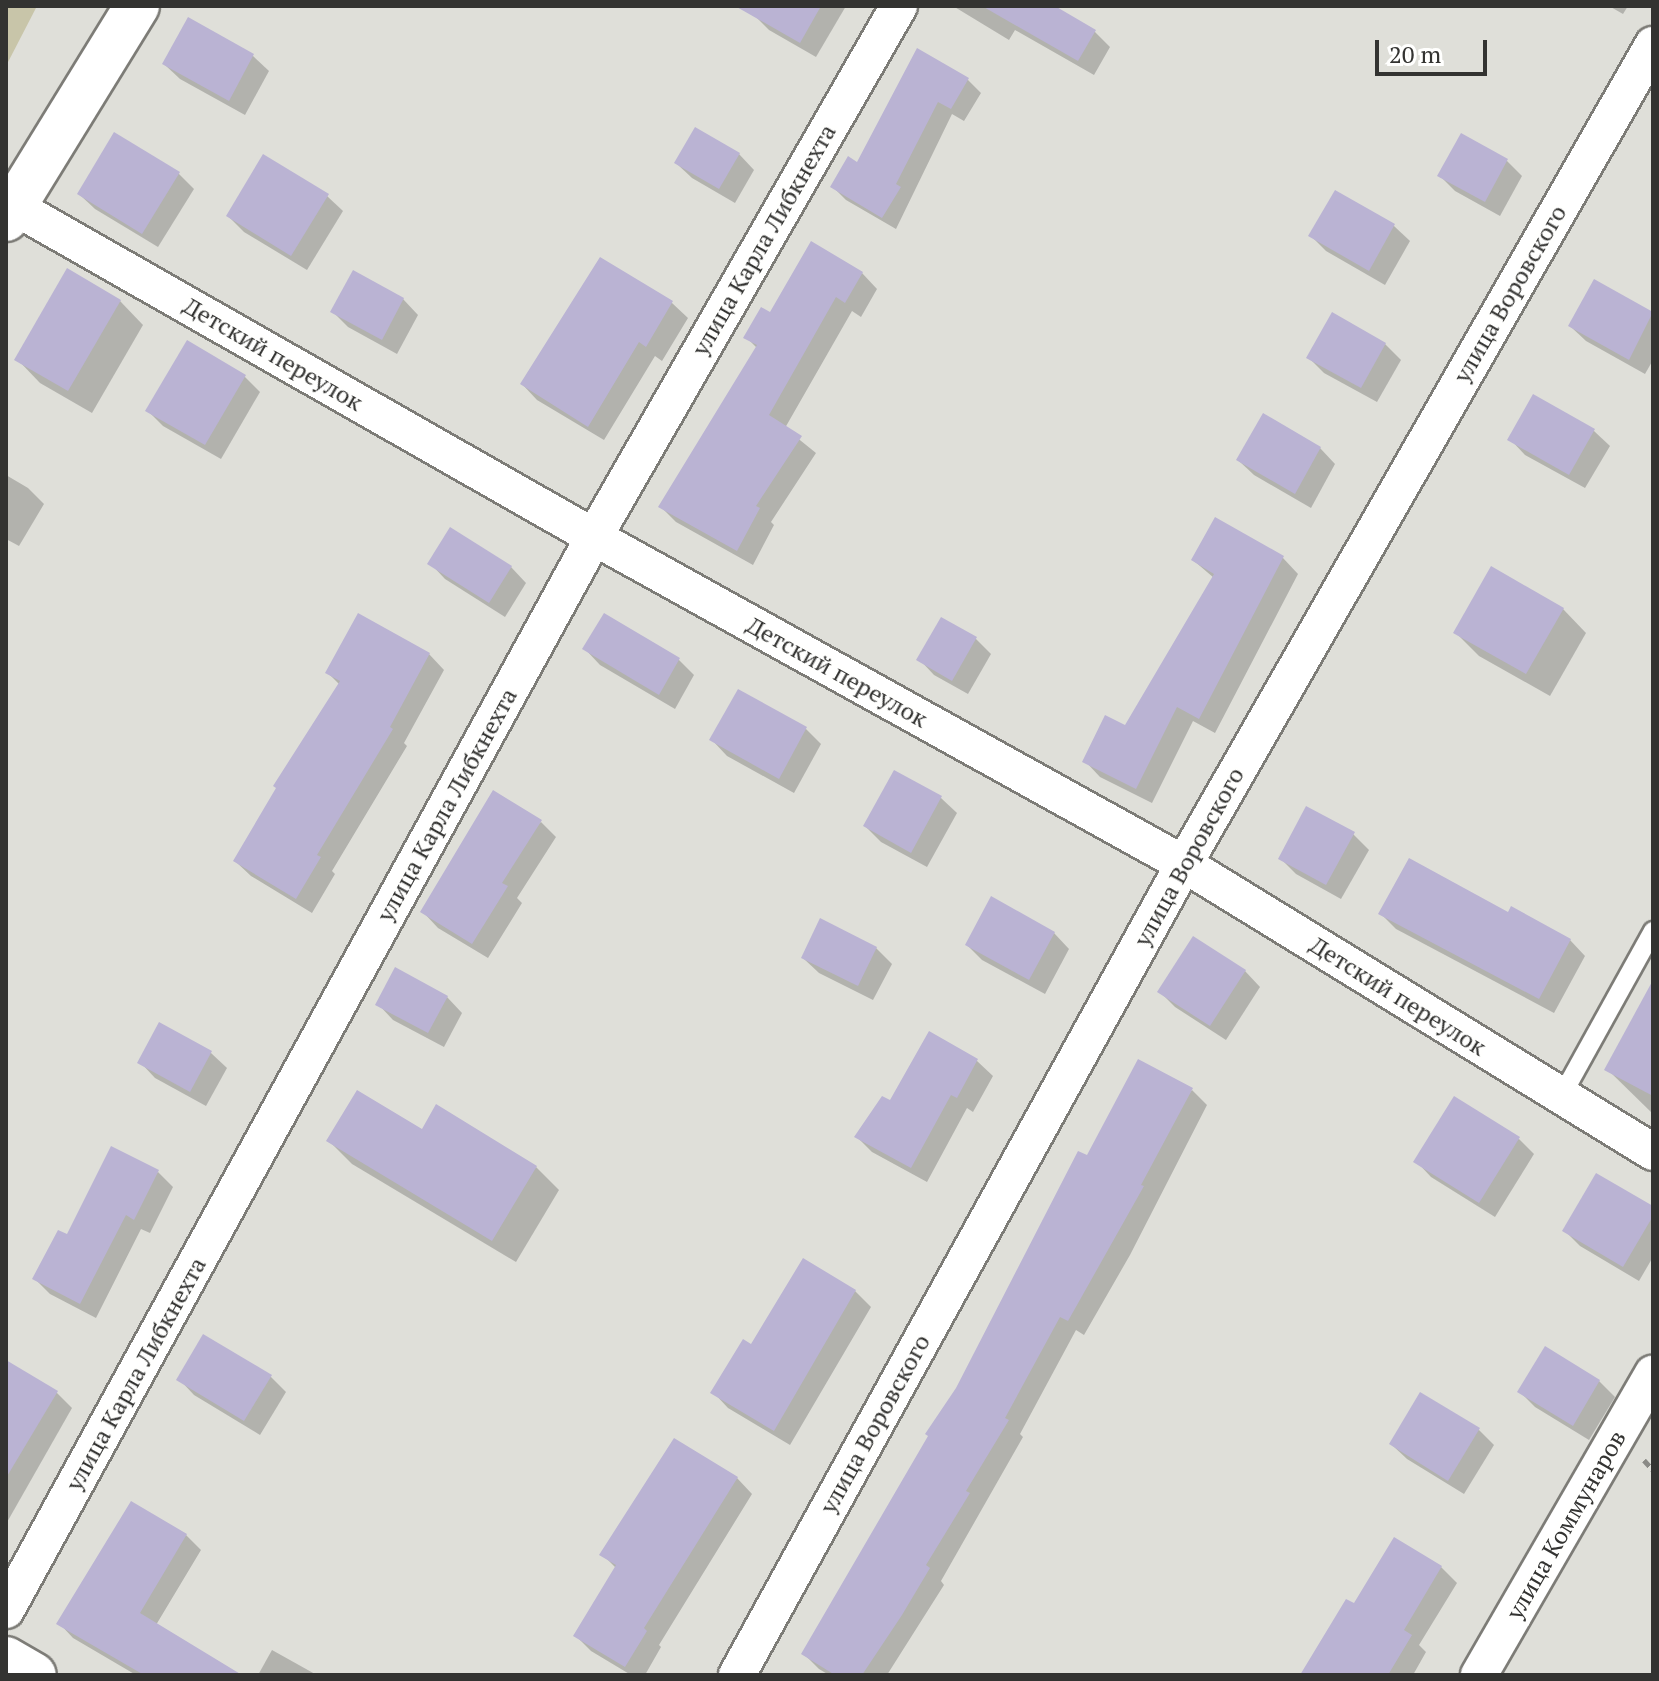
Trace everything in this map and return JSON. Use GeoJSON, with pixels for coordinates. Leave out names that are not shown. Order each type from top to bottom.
{"type":"FeatureCollection","features":[{"type":"Feature","properties":{"kind":"street"},"geometry":{"type":"LineString","coordinates":[[10,212],[137,6]]}},
{"type":"Feature","properties":{"kind":"street","name":"улица Карла Либкнехта"},"geometry":{"type":"LineString","coordinates":[[6,1610],[594,537],[899,6]]}},
{"type":"Feature","properties":{"kind":"street","name":"улица Воровского"},"geometry":{"type":"LineString","coordinates":[[737,1675],[1184,864],[1653,45]]}},
{"type":"Feature","properties":{"kind":"street","name":"Детский переулок"},"geometry":{"type":"LineString","coordinates":[[10,212],[1184,864],[1653,1152]]}},
{"type":"Feature","properties":{"kind":"street","name":"улица Коммунаров"},"geometry":{"type":"LineString","coordinates":[[1479,1675],[1653,1374]]}},
{"type":"Feature","properties":{"kind":"street"},"geometry":{"type":"LineString","coordinates":[[6,1659],[34,1675]]}},
{"type":"Feature","properties":{"kind":"lane"},"geometry":{"type":"LineString","coordinates":[[1561,1097],[1653,931]]}},
{"type":"Feature","properties":{"kind":"shaded area"},"geometry":{"type":"Polygon","coordinates":[[[6,6],[37,6],[6,66],[6,6]]]}},
{"type":"Feature","properties":{"kind":"building"},"geometry":{"type":"Polygon","coordinates":[[[735,6],[821,6],[800,43],[735,6]]]}},
{"type":"Feature","properties":{"kind":"building"},"geometry":{"type":"Polygon","coordinates":[[[982,6],[1055,6],[1096,30],[1078,61],[982,6]]]}},
{"type":"Feature","properties":{"kind":"building"},"geometry":{"type":"Polygon","coordinates":[[[188,17],[254,54],[229,101],[162,64],[188,17]]]}},
{"type":"Feature","properties":{"kind":"building"},"geometry":{"type":"Polygon","coordinates":[[[917,48],[969,78],[951,109],[938,102],[896,184],[901,187],[882,218],[830,187],[848,156],[857,162],[917,48]]]}},
{"type":"Feature","properties":{"kind":"building"},"geometry":{"type":"Polygon","coordinates":[[[695,127],[740,153],[719,189],[674,163],[695,127]]]}},
{"type":"Feature","properties":{"kind":"building"},"geometry":{"type":"Polygon","coordinates":[[[114,132],[180,172],[142,234],[77,194],[114,132]]]}},
{"type":"Feature","properties":{"kind":"building"},"geometry":{"type":"Polygon","coordinates":[[[1461,133],[1508,159],[1485,202],[1437,176],[1461,133]]]}},
{"type":"Feature","properties":{"kind":"building"},"geometry":{"type":"Polygon","coordinates":[[[263,154],[329,194],[291,256],[226,216],[263,154]]]}},
{"type":"Feature","properties":{"kind":"building"},"geometry":{"type":"Polygon","coordinates":[[[1335,190],[1395,224],[1369,271],[1308,236],[1335,190]]]}},
{"type":"Feature","properties":{"kind":"building"},"geometry":{"type":"Polygon","coordinates":[[[811,241],[863,272],[845,303],[836,297],[769,415],[802,436],[756,506],[760,508],[737,551],[658,507],[757,345],[743,338],[761,307],[770,312],[811,241]]]}},
{"type":"Feature","properties":{"kind":"building"},"geometry":{"type":"Polygon","coordinates":[[[600,257],[673,301],[646,347],[639,342],[588,427],[520,384],[600,257]]]}},
{"type":"Feature","properties":{"kind":"building"},"geometry":{"type":"Polygon","coordinates":[[[67,268],[121,300],[68,391],[14,360],[67,268]]]}},
{"type":"Feature","properties":{"kind":"building"},"geometry":{"type":"Polygon","coordinates":[[[353,270],[404,298],[382,340],[330,312],[353,270]]]}},
{"type":"Feature","properties":{"kind":"building"},"geometry":{"type":"Polygon","coordinates":[[[1594,279],[1653,312],[1629,360],[1568,326],[1594,279]]]}},
{"type":"Feature","properties":{"kind":"building"},"geometry":{"type":"Polygon","coordinates":[[[1332,312],[1386,343],[1361,388],[1306,358],[1332,312]]]}},
{"type":"Feature","properties":{"kind":"building"},"geometry":{"type":"Polygon","coordinates":[[[187,340],[246,375],[205,445],[145,411],[187,340]]]}},
{"type":"Feature","properties":{"kind":"building"},"geometry":{"type":"Polygon","coordinates":[[[1533,394],[1595,429],[1569,475],[1507,440],[1533,394]]]}},
{"type":"Feature","properties":{"kind":"building"},"geometry":{"type":"Polygon","coordinates":[[[1263,413],[1321,447],[1295,494],[1236,460],[1263,413]]]}},
{"type":"Feature","properties":{"kind":"building"},"geometry":{"type":"Polygon","coordinates":[[[1215,517],[1284,556],[1199,719],[1177,707],[1136,789],[1082,762],[1105,715],[1125,725],[1214,574],[1191,560],[1215,517]]]}},
{"type":"Feature","properties":{"kind":"building"},"geometry":{"type":"Polygon","coordinates":[[[450,527],[512,566],[489,603],[427,564],[450,527]]]}},
{"type":"Feature","properties":{"kind":"building"},"geometry":{"type":"Polygon","coordinates":[[[1491,566],[1564,608],[1526,674],[1453,633],[1491,566]]]}},
{"type":"Feature","properties":{"kind":"building"},"geometry":{"type":"Polygon","coordinates":[[[358,613],[430,653],[390,727],[393,729],[317,855],[321,857],[296,899],[233,861],[276,788],[273,786],[340,681],[325,673],[358,613]]]}},
{"type":"Feature","properties":{"kind":"building"},"geometry":{"type":"Polygon","coordinates":[[[604,613],[680,658],[659,695],[582,649],[604,613]]]}},
{"type":"Feature","properties":{"kind":"building"},"geometry":{"type":"Polygon","coordinates":[[[941,617],[977,637],[952,681],[916,660],[941,617]]]}},
{"type":"Feature","properties":{"kind":"building"},"geometry":{"type":"Polygon","coordinates":[[[738,689],[807,727],[779,779],[709,740],[738,689]]]}},
{"type":"Feature","properties":{"kind":"building"},"geometry":{"type":"Polygon","coordinates":[[[894,770],[942,796],[911,853],[863,826],[894,770]]]}},
{"type":"Feature","properties":{"kind":"building"},"geometry":{"type":"Polygon","coordinates":[[[493,790],[542,820],[502,883],[508,886],[472,944],[420,912],[493,790]]]}},
{"type":"Feature","properties":{"kind":"building"},"geometry":{"type":"Polygon","coordinates":[[[1306,806],[1355,832],[1326,885],[1278,859],[1306,806]]]}},
{"type":"Feature","properties":{"kind":"building"},"geometry":{"type":"Polygon","coordinates":[[[1409,858],[1508,912],[1511,906],[1571,939],[1539,999],[1378,914],[1409,858]]]}},
{"type":"Feature","properties":{"kind":"building"},"geometry":{"type":"Polygon","coordinates":[[[991,896],[1055,932],[1029,980],[965,945],[991,896]]]}},
{"type":"Feature","properties":{"kind":"building"},"geometry":{"type":"Polygon","coordinates":[[[820,918],[877,947],[858,986],[801,958],[820,918]]]}},
{"type":"Feature","properties":{"kind":"building"},"geometry":{"type":"Polygon","coordinates":[[[1193,936],[1246,970],[1210,1026],[1157,992],[1193,936]]]}},
{"type":"Feature","properties":{"kind":"building"},"geometry":{"type":"Polygon","coordinates":[[[395,967],[448,996],[428,1033],[375,1005],[395,967]]]}},
{"type":"Feature","properties":{"kind":"building"},"geometry":{"type":"Polygon","coordinates":[[[1653,980],[1653,1096],[1604,1070],[1653,980]]]}},
{"type":"Feature","properties":{"kind":"building"},"geometry":{"type":"Polygon","coordinates":[[[159,1022],[212,1051],[190,1092],[137,1063],[159,1022]]]}},
{"type":"Feature","properties":{"kind":"building"},"geometry":{"type":"Polygon","coordinates":[[[929,1031],[978,1059],[957,1098],[951,1095],[911,1168],[854,1137],[882,1096],[890,1100],[929,1031]]]}},
{"type":"Feature","properties":{"kind":"building"},"geometry":{"type":"Polygon","coordinates":[[[1138,1059],[1193,1088],[1141,1185],[1144,1186],[1068,1321],[1060,1317],[1005,1418],[1009,1420],[966,1491],[970,1493],[926,1565],[930,1568],[902,1615],[862,1675],[835,1675],[801,1654],[928,1436],[925,1434],[956,1388],[1078,1151],[1087,1155],[1138,1059]]]}},
{"type":"Feature","properties":{"kind":"building"},"geometry":{"type":"Polygon","coordinates":[[[357,1090],[422,1129],[436,1104],[537,1166],[492,1241],[326,1141],[357,1090]]]}},
{"type":"Feature","properties":{"kind":"building"},"geometry":{"type":"Polygon","coordinates":[[[1454,1096],[1520,1137],[1479,1203],[1413,1162],[1454,1096]]]}},
{"type":"Feature","properties":{"kind":"building"},"geometry":{"type":"Polygon","coordinates":[[[111,1146],[159,1170],[134,1220],[126,1215],[80,1304],[32,1279],[58,1230],[67,1234],[111,1146]]]}},
{"type":"Feature","properties":{"kind":"building"},"geometry":{"type":"Polygon","coordinates":[[[1596,1173],[1653,1206],[1653,1216],[1623,1267],[1562,1231],[1596,1173]]]}},
{"type":"Feature","properties":{"kind":"building"},"geometry":{"type":"Polygon","coordinates":[[[803,1258],[856,1290],[774,1431],[710,1393],[743,1339],[751,1344],[803,1258]]]}},
{"type":"Feature","properties":{"kind":"building"},"geometry":{"type":"Polygon","coordinates":[[[203,1334],[272,1375],[244,1421],[176,1380],[203,1334]]]}},
{"type":"Feature","properties":{"kind":"building"},"geometry":{"type":"Polygon","coordinates":[[[1545,1346],[1600,1380],[1573,1426],[1517,1392],[1545,1346]]]}},
{"type":"Feature","properties":{"kind":"building"},"geometry":{"type":"Polygon","coordinates":[[[6,1360],[58,1391],[6,1478],[6,1360]]]}},
{"type":"Feature","properties":{"kind":"building"},"geometry":{"type":"Polygon","coordinates":[[[1420,1392],[1480,1428],[1448,1481],[1389,1444],[1420,1392]]]}},
{"type":"Feature","properties":{"kind":"building"},"geometry":{"type":"Polygon","coordinates":[[[674,1438],[738,1477],[644,1628],[647,1631],[625,1667],[573,1636],[616,1565],[599,1555],[674,1438]]]}},
{"type":"Feature","properties":{"kind":"building"},"geometry":{"type":"Polygon","coordinates":[[[131,1501],[187,1534],[140,1613],[242,1675],[144,1675],[56,1624],[131,1501]]]}},
{"type":"Feature","properties":{"kind":"building"},"geometry":{"type":"Polygon","coordinates":[[[1394,1537],[1442,1566],[1404,1630],[1412,1635],[1388,1675],[1300,1675],[1346,1599],[1354,1603],[1394,1537]]]}}]}
